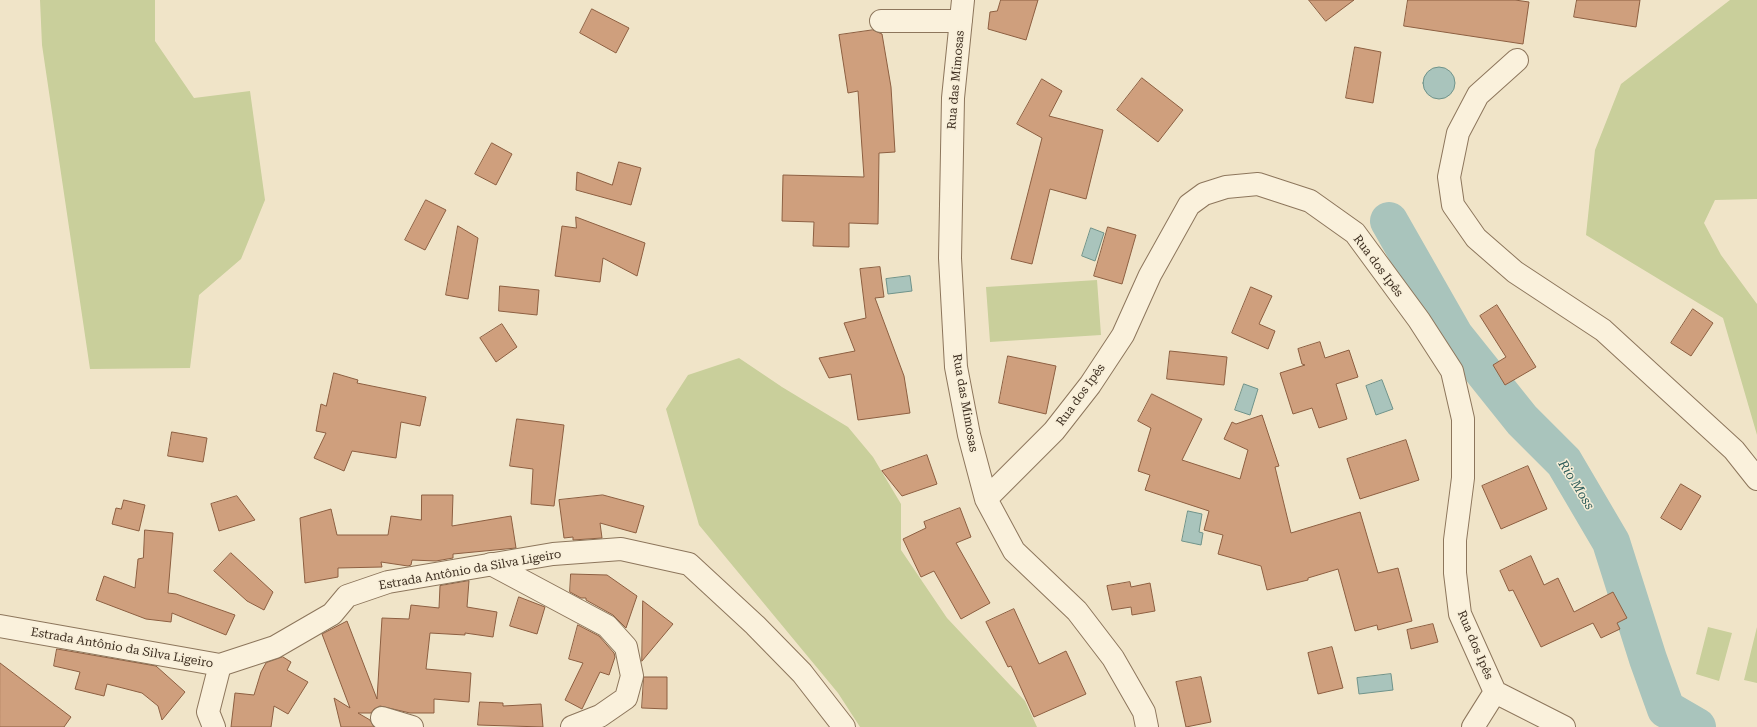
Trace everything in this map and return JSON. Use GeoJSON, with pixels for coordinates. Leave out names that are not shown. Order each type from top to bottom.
{"type":"FeatureCollection","features":[{"type":"Feature","properties":{"kind":"street"},"geometry":{"type":"LineString","coordinates":[[881,21],[962,10]]}},
{"type":"Feature","properties":{"kind":"street","name":"Rua das Mimosas"},"geometry":{"type":"LineString","coordinates":[[962,10],[952,98],[950,258],[956,367],[969,435],[986,499],[1014,550],[1077,611],[1113,658],[1144,712],[1147,727]]}},
{"type":"Feature","properties":{"kind":"street"},"geometry":{"type":"LineString","coordinates":[[1517,60],[1478,95],[1458,133],[1449,177],[1453,205],[1476,238],[1515,272],[1603,330],[1734,450],[1757,479]]}},
{"type":"Feature","properties":{"kind":"street","name":"Rua dos Ipês"},"geometry":{"type":"LineString","coordinates":[[986,499],[1054,431],[1090,385],[1123,335],[1150,275],[1189,205],[1204,194],[1226,187],[1258,184],[1310,201],[1355,233],[1419,320],[1452,371],[1463,419],[1463,478],[1455,540],[1454,573],[1460,614],[1495,692],[1564,727]]}},
{"type":"Feature","properties":{"kind":"street","name":"Estrada Antônio da Silva Ligeiro"},"geometry":{"type":"LineString","coordinates":[[0,626],[220,665],[275,646],[332,614],[347,596],[388,582],[553,554],[620,549],[689,564],[755,625],[802,673],[844,727]]}},
{"type":"Feature","properties":{"kind":"street"},"geometry":{"type":"LineString","coordinates":[[491,564],[607,626],[626,647],[632,676],[626,698],[600,716],[572,727]]}},
{"type":"Feature","properties":{"kind":"street"},"geometry":{"type":"LineString","coordinates":[[214,727],[208,712],[220,665]]}},
{"type":"Feature","properties":{"kind":"street"},"geometry":{"type":"LineString","coordinates":[[1473,727],[1495,692]]}},
{"type":"Feature","properties":{"kind":"street"},"geometry":{"type":"LineString","coordinates":[[382,718],[412,727]]}},
{"type":"Feature","properties":{"kind":"green space"},"geometry":{"type":"Polygon","coordinates":[[[40,0],[155,0],[155,41],[194,98],[250,91],[265,200],[241,259],[199,295],[190,368],[90,369],[42,45],[40,0]]]}},
{"type":"Feature","properties":{"kind":"green space"},"geometry":{"type":"Polygon","coordinates":[[[1730,0],[1757,0],[1757,199],[1715,200],[1704,223],[1721,255],[1757,304],[1757,435],[1723,318],[1586,235],[1595,150],[1621,84],[1730,0]]]}},
{"type":"Feature","properties":{"kind":"green space"},"geometry":{"type":"Polygon","coordinates":[[[1097,280],[1101,335],[990,342],[986,287],[1097,280]]]}},
{"type":"Feature","properties":{"kind":"green space"},"geometry":{"type":"Polygon","coordinates":[[[739,358],[782,387],[848,427],[873,457],[901,504],[901,550],[947,618],[1025,701],[1037,727],[860,727],[838,693],[699,525],[666,409],[688,375],[739,358]]]}},
{"type":"Feature","properties":{"kind":"green space"},"geometry":{"type":"Polygon","coordinates":[[[1708,627],[1732,633],[1719,681],[1696,674],[1708,627]]]}},
{"type":"Feature","properties":{"kind":"green space"},"geometry":{"type":"Polygon","coordinates":[[[1757,627],[1757,683],[1744,680],[1757,627]]]}},
{"type":"Feature","properties":{"kind":"water"},"geometry":{"type":"Polygon","coordinates":[[[1439,67],[1445,68],[1452,74],[1455,83],[1454,89],[1448,96],[1439,99],[1433,98],[1426,92],[1423,83],[1424,77],[1430,70],[1439,67]]]}},
{"type":"Feature","properties":{"kind":"water"},"geometry":{"type":"Polygon","coordinates":[[[1091,228],[1104,233],[1095,261],[1082,256],[1091,228]]]}},
{"type":"Feature","properties":{"kind":"water"},"geometry":{"type":"Polygon","coordinates":[[[910,276],[912,291],[888,294],[886,279],[910,276]]]}},
{"type":"Feature","properties":{"kind":"water"},"geometry":{"type":"Polygon","coordinates":[[[1382,380],[1393,409],[1376,415],[1366,386],[1382,380]]]}},
{"type":"Feature","properties":{"kind":"water"},"geometry":{"type":"Polygon","coordinates":[[[1244,384],[1258,389],[1250,415],[1235,410],[1244,384]]]}},
{"type":"Feature","properties":{"kind":"water"},"geometry":{"type":"Polygon","coordinates":[[[1188,511],[1202,514],[1199,532],[1203,533],[1201,545],[1182,541],[1188,511]]]}},
{"type":"Feature","properties":{"kind":"water"},"geometry":{"type":"Polygon","coordinates":[[[1391,674],[1393,690],[1359,694],[1357,678],[1391,674]]]}},
{"type":"Feature","properties":{"kind":"building"},"geometry":{"type":"Polygon","coordinates":[[[1001,0],[1038,0],[1026,40],[988,29],[990,12],[997,11],[1001,0]]]}},
{"type":"Feature","properties":{"kind":"building"},"geometry":{"type":"Polygon","coordinates":[[[1309,0],[1354,0],[1326,21],[1309,0]]]}},
{"type":"Feature","properties":{"kind":"building"},"geometry":{"type":"Polygon","coordinates":[[[1408,0],[1515,0],[1529,2],[1523,44],[1404,26],[1408,0]]]}},
{"type":"Feature","properties":{"kind":"building"},"geometry":{"type":"Polygon","coordinates":[[[1577,0],[1640,0],[1636,27],[1574,17],[1577,0]]]}},
{"type":"Feature","properties":{"kind":"building"},"geometry":{"type":"Polygon","coordinates":[[[592,9],[629,28],[616,53],[580,33],[592,9]]]}},
{"type":"Feature","properties":{"kind":"building"},"geometry":{"type":"Polygon","coordinates":[[[873,30],[882,34],[891,87],[895,152],[879,153],[878,224],[849,223],[849,247],[813,246],[814,222],[782,221],[783,175],[864,177],[858,91],[848,93],[839,35],[873,30]]]}},
{"type":"Feature","properties":{"kind":"building"},"geometry":{"type":"Polygon","coordinates":[[[1355,47],[1381,52],[1373,103],[1346,98],[1355,47]]]}},
{"type":"Feature","properties":{"kind":"building"},"geometry":{"type":"Polygon","coordinates":[[[1142,78],[1183,110],[1158,142],[1117,110],[1142,78]]]}},
{"type":"Feature","properties":{"kind":"building"},"geometry":{"type":"Polygon","coordinates":[[[1042,79],[1062,91],[1049,116],[1103,130],[1086,199],[1050,189],[1032,264],[1011,259],[1042,138],[1017,124],[1042,79]]]}},
{"type":"Feature","properties":{"kind":"building"},"geometry":{"type":"Polygon","coordinates":[[[492,143],[512,154],[496,185],[475,174],[492,143]]]}},
{"type":"Feature","properties":{"kind":"building"},"geometry":{"type":"Polygon","coordinates":[[[619,162],[641,168],[631,205],[576,190],[577,172],[612,185],[619,162]]]}},
{"type":"Feature","properties":{"kind":"building"},"geometry":{"type":"Polygon","coordinates":[[[426,200],[446,210],[425,250],[405,240],[426,200]]]}},
{"type":"Feature","properties":{"kind":"building"},"geometry":{"type":"Polygon","coordinates":[[[576,217],[645,243],[637,276],[603,258],[600,282],[555,276],[562,226],[576,228],[576,217]]]}},
{"type":"Feature","properties":{"kind":"building"},"geometry":{"type":"Polygon","coordinates":[[[458,226],[478,238],[468,299],[446,295],[458,226]]]}},
{"type":"Feature","properties":{"kind":"building"},"geometry":{"type":"Polygon","coordinates":[[[1108,227],[1136,235],[1122,284],[1094,276],[1108,227]]]}},
{"type":"Feature","properties":{"kind":"building"},"geometry":{"type":"Polygon","coordinates":[[[880,267],[884,297],[875,298],[904,376],[910,413],[858,420],[851,374],[829,378],[819,358],[855,351],[844,323],[866,318],[860,269],[880,267]]]}},
{"type":"Feature","properties":{"kind":"building"},"geometry":{"type":"Polygon","coordinates":[[[500,286],[539,290],[537,315],[499,311],[500,286]]]}},
{"type":"Feature","properties":{"kind":"building"},"geometry":{"type":"Polygon","coordinates":[[[1251,287],[1272,296],[1259,324],[1275,331],[1268,349],[1232,333],[1251,287]]]}},
{"type":"Feature","properties":{"kind":"building"},"geometry":{"type":"Polygon","coordinates":[[[1497,305],[1536,367],[1505,385],[1493,365],[1506,357],[1480,316],[1497,305]]]}},
{"type":"Feature","properties":{"kind":"building"},"geometry":{"type":"Polygon","coordinates":[[[1693,309],[1713,323],[1691,356],[1671,343],[1693,309]]]}},
{"type":"Feature","properties":{"kind":"building"},"geometry":{"type":"Polygon","coordinates":[[[502,324],[517,347],[496,362],[480,338],[502,324]]]}},
{"type":"Feature","properties":{"kind":"building"},"geometry":{"type":"Polygon","coordinates":[[[1320,342],[1325,358],[1349,350],[1358,377],[1336,384],[1347,419],[1319,428],[1312,408],[1293,414],[1280,373],[1305,365],[1302,364],[1298,349],[1320,342]]]}},
{"type":"Feature","properties":{"kind":"building"},"geometry":{"type":"Polygon","coordinates":[[[1170,351],[1227,357],[1224,385],[1167,379],[1170,351]]]}},
{"type":"Feature","properties":{"kind":"building"},"geometry":{"type":"Polygon","coordinates":[[[1008,356],[1056,366],[1046,414],[999,403],[1008,356]]]}},
{"type":"Feature","properties":{"kind":"building"},"geometry":{"type":"Polygon","coordinates":[[[334,373],[358,380],[357,383],[426,397],[420,426],[401,422],[396,458],[352,451],[344,471],[314,458],[326,433],[316,431],[321,404],[326,406],[334,373]]]}},
{"type":"Feature","properties":{"kind":"building"},"geometry":{"type":"Polygon","coordinates":[[[1152,394],[1202,419],[1182,460],[1240,479],[1248,450],[1224,439],[1232,422],[1236,424],[1262,415],[1279,466],[1275,467],[1291,533],[1360,512],[1378,573],[1398,568],[1412,621],[1378,630],[1377,625],[1355,631],[1338,569],[1308,578],[1308,580],[1267,590],[1261,566],[1218,554],[1223,535],[1204,530],[1209,511],[1145,490],[1150,475],[1138,471],[1151,428],[1138,421],[1152,394]]]}},
{"type":"Feature","properties":{"kind":"building"},"geometry":{"type":"Polygon","coordinates":[[[517,419],[564,425],[554,506],[531,504],[533,469],[510,466],[517,419]]]}},
{"type":"Feature","properties":{"kind":"building"},"geometry":{"type":"Polygon","coordinates":[[[172,432],[207,438],[203,462],[168,456],[172,432]]]}},
{"type":"Feature","properties":{"kind":"building"},"geometry":{"type":"Polygon","coordinates":[[[1406,440],[1419,480],[1360,499],[1347,459],[1406,440]]]}},
{"type":"Feature","properties":{"kind":"building"},"geometry":{"type":"Polygon","coordinates":[[[927,455],[937,484],[902,496],[882,471],[927,455]]]}},
{"type":"Feature","properties":{"kind":"building"},"geometry":{"type":"Polygon","coordinates":[[[1528,466],[1547,509],[1501,529],[1482,486],[1528,466]]]}},
{"type":"Feature","properties":{"kind":"building"},"geometry":{"type":"Polygon","coordinates":[[[1681,484],[1701,496],[1681,530],[1661,518],[1681,484]]]}},
{"type":"Feature","properties":{"kind":"building"},"geometry":{"type":"Polygon","coordinates":[[[422,495],[453,495],[452,526],[511,516],[516,548],[453,554],[453,558],[436,561],[412,560],[411,565],[408,566],[381,562],[382,567],[338,568],[338,577],[305,583],[300,518],[331,509],[337,535],[388,535],[391,516],[421,520],[422,495]]]}},
{"type":"Feature","properties":{"kind":"building"},"geometry":{"type":"Polygon","coordinates":[[[603,495],[644,506],[636,533],[600,523],[602,538],[573,540],[573,537],[564,538],[559,500],[603,495]]]}},
{"type":"Feature","properties":{"kind":"building"},"geometry":{"type":"Polygon","coordinates":[[[237,496],[255,520],[219,531],[211,504],[237,496]]]}},
{"type":"Feature","properties":{"kind":"building"},"geometry":{"type":"Polygon","coordinates":[[[124,500],[145,505],[139,531],[112,524],[116,508],[121,509],[124,500]]]}},
{"type":"Feature","properties":{"kind":"building"},"geometry":{"type":"Polygon","coordinates":[[[960,508],[971,537],[956,543],[990,603],[961,619],[934,571],[921,577],[903,539],[926,528],[924,522],[960,508]]]}},
{"type":"Feature","properties":{"kind":"building"},"geometry":{"type":"Polygon","coordinates":[[[145,530],[173,533],[168,593],[176,594],[235,615],[226,635],[172,613],[171,622],[146,619],[96,600],[104,576],[135,588],[138,559],[143,558],[145,530]]]}},
{"type":"Feature","properties":{"kind":"building"},"geometry":{"type":"Polygon","coordinates":[[[231,553],[273,592],[264,610],[247,601],[214,571],[231,553]]]}},
{"type":"Feature","properties":{"kind":"building"},"geometry":{"type":"Polygon","coordinates":[[[1531,556],[1544,585],[1558,578],[1574,612],[1613,592],[1627,618],[1617,623],[1620,629],[1601,638],[1593,623],[1541,647],[1513,590],[1509,591],[1500,571],[1531,556]]]}},
{"type":"Feature","properties":{"kind":"building"},"geometry":{"type":"Polygon","coordinates":[[[571,574],[607,575],[637,596],[626,628],[613,615],[586,600],[586,598],[581,598],[570,592],[571,574]]]}},
{"type":"Feature","properties":{"kind":"building"},"geometry":{"type":"Polygon","coordinates":[[[469,581],[467,607],[497,612],[493,637],[465,633],[465,635],[430,633],[426,669],[471,673],[469,702],[434,699],[434,713],[410,713],[380,706],[374,709],[371,713],[358,713],[370,720],[374,727],[341,727],[334,698],[350,708],[322,634],[347,621],[377,699],[382,618],[409,619],[411,605],[439,608],[440,586],[469,581]]]}},
{"type":"Feature","properties":{"kind":"building"},"geometry":{"type":"Polygon","coordinates":[[[1130,582],[1131,587],[1150,583],[1155,611],[1132,615],[1131,607],[1112,610],[1107,586],[1130,582]]]}},
{"type":"Feature","properties":{"kind":"building"},"geometry":{"type":"Polygon","coordinates":[[[519,597],[545,607],[537,634],[510,626],[519,597]]]}},
{"type":"Feature","properties":{"kind":"building"},"geometry":{"type":"Polygon","coordinates":[[[643,601],[673,624],[642,661],[643,601]]]}},
{"type":"Feature","properties":{"kind":"building"},"geometry":{"type":"Polygon","coordinates":[[[1014,609],[1039,664],[1066,651],[1086,694],[1034,717],[1011,666],[1008,667],[986,622],[1014,609]]]}},
{"type":"Feature","properties":{"kind":"building"},"geometry":{"type":"Polygon","coordinates":[[[1433,624],[1438,642],[1411,649],[1407,630],[1433,624]]]}},
{"type":"Feature","properties":{"kind":"building"},"geometry":{"type":"Polygon","coordinates":[[[578,625],[599,636],[614,653],[615,657],[609,675],[600,672],[582,709],[565,700],[583,663],[569,659],[578,625]]]}},
{"type":"Feature","properties":{"kind":"building"},"geometry":{"type":"Polygon","coordinates":[[[1332,647],[1343,688],[1318,694],[1308,653],[1332,647]]]}},
{"type":"Feature","properties":{"kind":"building"},"geometry":{"type":"Polygon","coordinates":[[[57,649],[156,666],[185,692],[162,720],[158,706],[142,693],[107,684],[104,696],[75,689],[80,672],[54,666],[57,649]]]}},
{"type":"Feature","properties":{"kind":"building"},"geometry":{"type":"Polygon","coordinates":[[[283,657],[291,662],[287,670],[308,682],[288,714],[274,706],[271,727],[231,727],[235,693],[254,695],[261,672],[266,663],[283,657]]]}},
{"type":"Feature","properties":{"kind":"building"},"geometry":{"type":"Polygon","coordinates":[[[0,663],[71,717],[64,727],[0,727],[0,663]]]}},
{"type":"Feature","properties":{"kind":"building"},"geometry":{"type":"Polygon","coordinates":[[[644,677],[667,677],[667,709],[642,708],[644,677]]]}},
{"type":"Feature","properties":{"kind":"building"},"geometry":{"type":"Polygon","coordinates":[[[1201,677],[1211,722],[1186,727],[1176,682],[1201,677]]]}},
{"type":"Feature","properties":{"kind":"building"},"geometry":{"type":"Polygon","coordinates":[[[480,702],[503,703],[503,706],[541,704],[543,727],[478,725],[480,702]]]}},
{"type":"Feature","properties":{"kind":"waterway","name":"Rio Moss"},"geometry":{"type":"LineString","coordinates":[[1389,221],[1454,335],[1522,420],[1564,462],[1611,542],[1648,659],[1666,709],[1697,727]]}}]}
